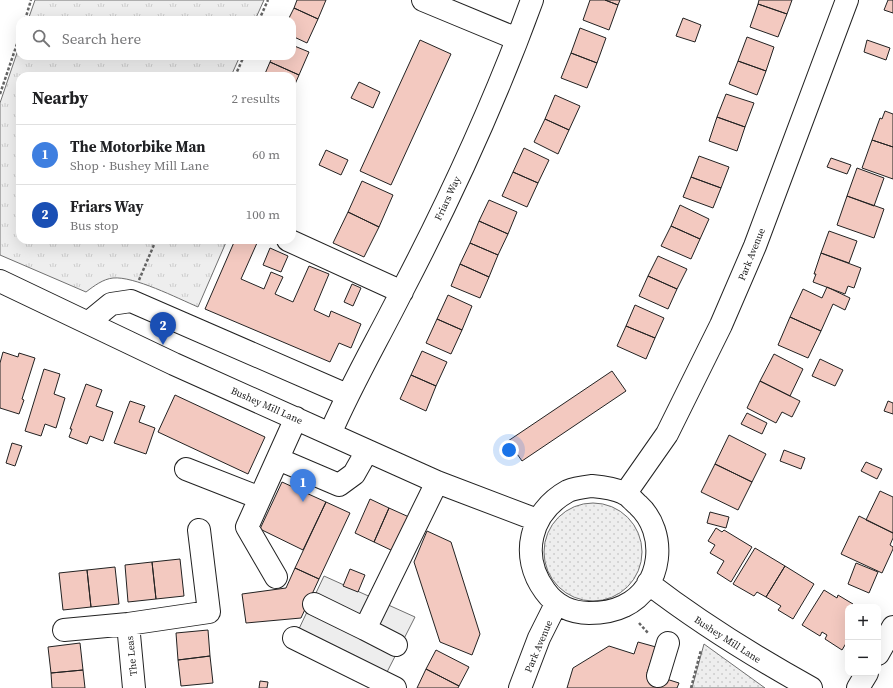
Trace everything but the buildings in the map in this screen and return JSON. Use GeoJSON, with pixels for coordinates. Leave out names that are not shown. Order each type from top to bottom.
{"type":"FeatureCollection","features":[{"type":"Feature","properties":{"kind":"street"},"geometry":{"type":"LineString","coordinates":[[423,0],[517,39]]}},
{"type":"Feature","properties":{"kind":"street","name":"Friars Way"},"geometry":{"type":"LineString","coordinates":[[330,434],[347,395],[402,292],[475,139],[532,0]]}},
{"type":"Feature","properties":{"kind":"street","name":"Park Avenue"},"geometry":{"type":"LineString","coordinates":[[625,494],[667,434],[721,325],[755,246],[847,0]]}},
{"type":"Feature","properties":{"kind":"street"},"geometry":{"type":"LineString","coordinates":[[296,244],[402,292]]}},
{"type":"Feature","properties":{"kind":"street","name":"Bushey Mill Lane"},"geometry":{"type":"LineString","coordinates":[[0,281],[89,322],[174,364],[367,451],[437,482],[537,520]]}},
{"type":"Feature","properties":{"kind":"street"},"geometry":{"type":"LineString","coordinates":[[89,322],[112,304],[130,301],[347,395]]}},
{"type":"Feature","properties":{"kind":"street"},"geometry":{"type":"LineString","coordinates":[[276,577],[247,527],[296,418]]}},
{"type":"Feature","properties":{"kind":"street"},"geometry":{"type":"LineString","coordinates":[[278,459],[339,485],[354,474],[367,451]]}},
{"type":"Feature","properties":{"kind":"street"},"geometry":{"type":"LineString","coordinates":[[186,469],[260,498]]}},
{"type":"Feature","properties":{"kind":"street"},"geometry":{"type":"LineString","coordinates":[[365,629],[437,482]]}},
{"type":"Feature","properties":{"kind":"street"},"geometry":{"type":"LineString","coordinates":[[592,486],[610,488],[625,494],[646,512],[656,532],[658,555],[654,573],[643,592],[625,606],[604,613],[582,613],[556,604],[545,591],[534,572],[530,550],[537,520],[551,503],[570,490],[592,486]]}},
{"type":"Feature","properties":{"kind":"street"},"geometry":{"type":"LineString","coordinates":[[64,630],[128,624],[209,612],[199,530]]}},
{"type":"Feature","properties":{"kind":"street","name":"Bushey Mill Lane"},"geometry":{"type":"LineString","coordinates":[[648,583],[757,658],[811,688]]}},
{"type":"Feature","properties":{"kind":"street"},"geometry":{"type":"LineString","coordinates":[[314,604],[396,645]]}},
{"type":"Feature","properties":{"kind":"street","name":"Park Avenue"},"geometry":{"type":"LineString","coordinates":[[520,688],[540,638],[556,604]]}},
{"type":"Feature","properties":{"kind":"street","name":"The Leas"},"geometry":{"type":"LineString","coordinates":[[128,624],[134,688]]}},
{"type":"Feature","properties":{"kind":"street"},"geometry":{"type":"LineString","coordinates":[[881,649],[893,627]]}},
{"type":"Feature","properties":{"kind":"street"},"geometry":{"type":"LineString","coordinates":[[294,638],[395,688]]}},
{"type":"Feature","properties":{"kind":"street"},"geometry":{"type":"LineString","coordinates":[[658,676],[666,648]]}},
{"type":"Feature","properties":{"kind":"street"},"geometry":{"type":"LineString","coordinates":[[858,688],[865,676]]}},
{"type":"Feature","properties":{"kind":"path"},"geometry":{"type":"LineString","coordinates":[[26,16],[31,0]]}},
{"type":"Feature","properties":{"kind":"path"},"geometry":{"type":"LineString","coordinates":[[262,16],[268,0]]}},
{"type":"Feature","properties":{"kind":"path"},"geometry":{"type":"LineString","coordinates":[[0,94],[16,47]]}},
{"type":"Feature","properties":{"kind":"path"},"geometry":{"type":"LineString","coordinates":[[237,72],[242,60]]}},
{"type":"Feature","properties":{"kind":"path"},"geometry":{"type":"LineString","coordinates":[[130,301],[154,244]]}},
{"type":"Feature","properties":{"kind":"path"},"geometry":{"type":"LineString","coordinates":[[625,606],[666,648]]}},
{"type":"Feature","properties":{"kind":"path"},"geometry":{"type":"LineString","coordinates":[[691,688],[707,625]]}},
{"type":"Feature","properties":{"kind":"green space"},"geometry":{"type":"Polygon","coordinates":[[[35,0],[264,0],[257,16],[29,16],[35,0]]]}},
{"type":"Feature","properties":{"kind":"green space"},"geometry":{"type":"Polygon","coordinates":[[[16,56],[16,60],[238,60],[233,72],[16,72],[16,244],[225,244],[198,307],[156,288],[122,278],[106,280],[86,292],[0,255],[0,103],[16,56]]]}},
{"type":"Feature","properties":{"kind":"green space"},"geometry":{"type":"Polygon","coordinates":[[[593,503],[612,506],[628,517],[639,533],[642,552],[639,571],[628,587],[612,598],[593,601],[574,598],[558,587],[547,571],[544,552],[547,533],[558,517],[574,506],[593,503]]]}},
{"type":"Feature","properties":{"kind":"green space"},"geometry":{"type":"Polygon","coordinates":[[[704,644],[765,688],[692,688],[704,644]]]}},
{"type":"Feature","properties":{"kind":"shaded area"},"geometry":{"type":"Polygon","coordinates":[[[324,576],[415,617],[385,676],[297,633],[324,576]]]}},
{"type":"Feature","properties":{"kind":"place","name":"Friars Way"},"geometry":{"type":"Point","coordinates":[163,345]}},
{"type":"Feature","properties":{"kind":"place","name":"The Motorbike Man"},"geometry":{"type":"Point","coordinates":[303,502]}}]}
